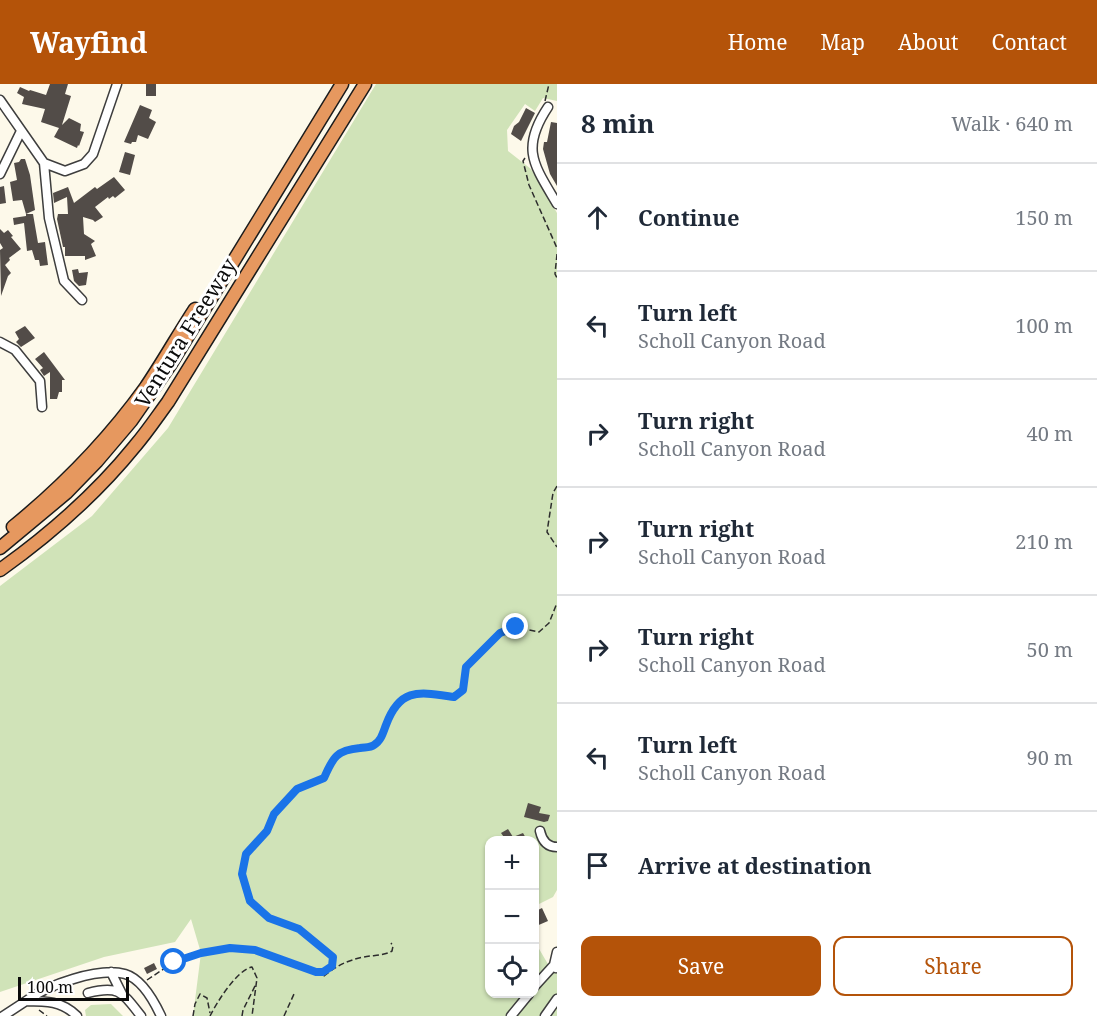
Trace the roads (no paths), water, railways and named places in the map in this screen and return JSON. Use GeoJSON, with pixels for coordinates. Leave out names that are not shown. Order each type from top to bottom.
{"type":"FeatureCollection","features":[{"type":"Feature","properties":{"kind":"highway","name":"Ventura Freeway"},"geometry":{"type":"LineString","coordinates":[[0,538],[47,499],[86,460],[146,386],[335,84]]}},
{"type":"Feature","properties":{"kind":"highway"},"geometry":{"type":"LineString","coordinates":[[0,548],[66,493],[97,461],[137,413],[179,350],[342,84]]}},
{"type":"Feature","properties":{"kind":"highway"},"geometry":{"type":"LineString","coordinates":[[288,206],[296,182],[356,84]]}},
{"type":"Feature","properties":{"kind":"highway","name":"Ventura Freeway"},"geometry":{"type":"LineString","coordinates":[[0,570],[22,554],[97,488],[136,446],[168,402],[365,84]]}},
{"type":"Feature","properties":{"kind":"highway"},"geometry":{"type":"LineString","coordinates":[[0,562],[53,520],[64,518]]}},
{"type":"Feature","properties":{"kind":"street"},"geometry":{"type":"LineString","coordinates":[[44,163],[65,171],[84,164],[93,154],[117,84]]}},
{"type":"Feature","properties":{"kind":"street"},"geometry":{"type":"LineString","coordinates":[[0,100],[44,163],[49,218],[64,281],[82,300]]}},
{"type":"Feature","properties":{"kind":"street"},"geometry":{"type":"LineString","coordinates":[[546,103],[533,135],[531,147],[536,166],[557,204]]}},
{"type":"Feature","properties":{"kind":"street"},"geometry":{"type":"LineString","coordinates":[[0,174],[21,131]]}},
{"type":"Feature","properties":{"kind":"street"},"geometry":{"type":"LineString","coordinates":[[0,342],[15,350],[40,381],[42,407]]}},
{"type":"Feature","properties":{"kind":"street"},"geometry":{"type":"LineString","coordinates":[[540,831],[542,840],[557,847]]}},
{"type":"Feature","properties":{"kind":"street"},"geometry":{"type":"LineString","coordinates":[[539,983],[556,968],[557,952]]}},
{"type":"Feature","properties":{"kind":"street"},"geometry":{"type":"LineString","coordinates":[[111,972],[122,994],[141,1016]]}},
{"type":"Feature","properties":{"kind":"street"},"geometry":{"type":"LineString","coordinates":[[3,1016],[38,992],[80,977],[111,972],[127,974],[140,984],[155,1002],[161,1016]]}},
{"type":"Feature","properties":{"kind":"street"},"geometry":{"type":"LineString","coordinates":[[88,993],[106,988],[122,994]]}},
{"type":"Feature","properties":{"kind":"street"},"geometry":{"type":"LineString","coordinates":[[511,1016],[525,998]]}},
{"type":"Feature","properties":{"kind":"street"},"geometry":{"type":"LineString","coordinates":[[545,1016],[557,999]]}},
{"type":"Feature","properties":{"kind":"street"},"geometry":{"type":"LineString","coordinates":[[26,1001],[48,1001],[63,1005],[77,1016]]}}]}
